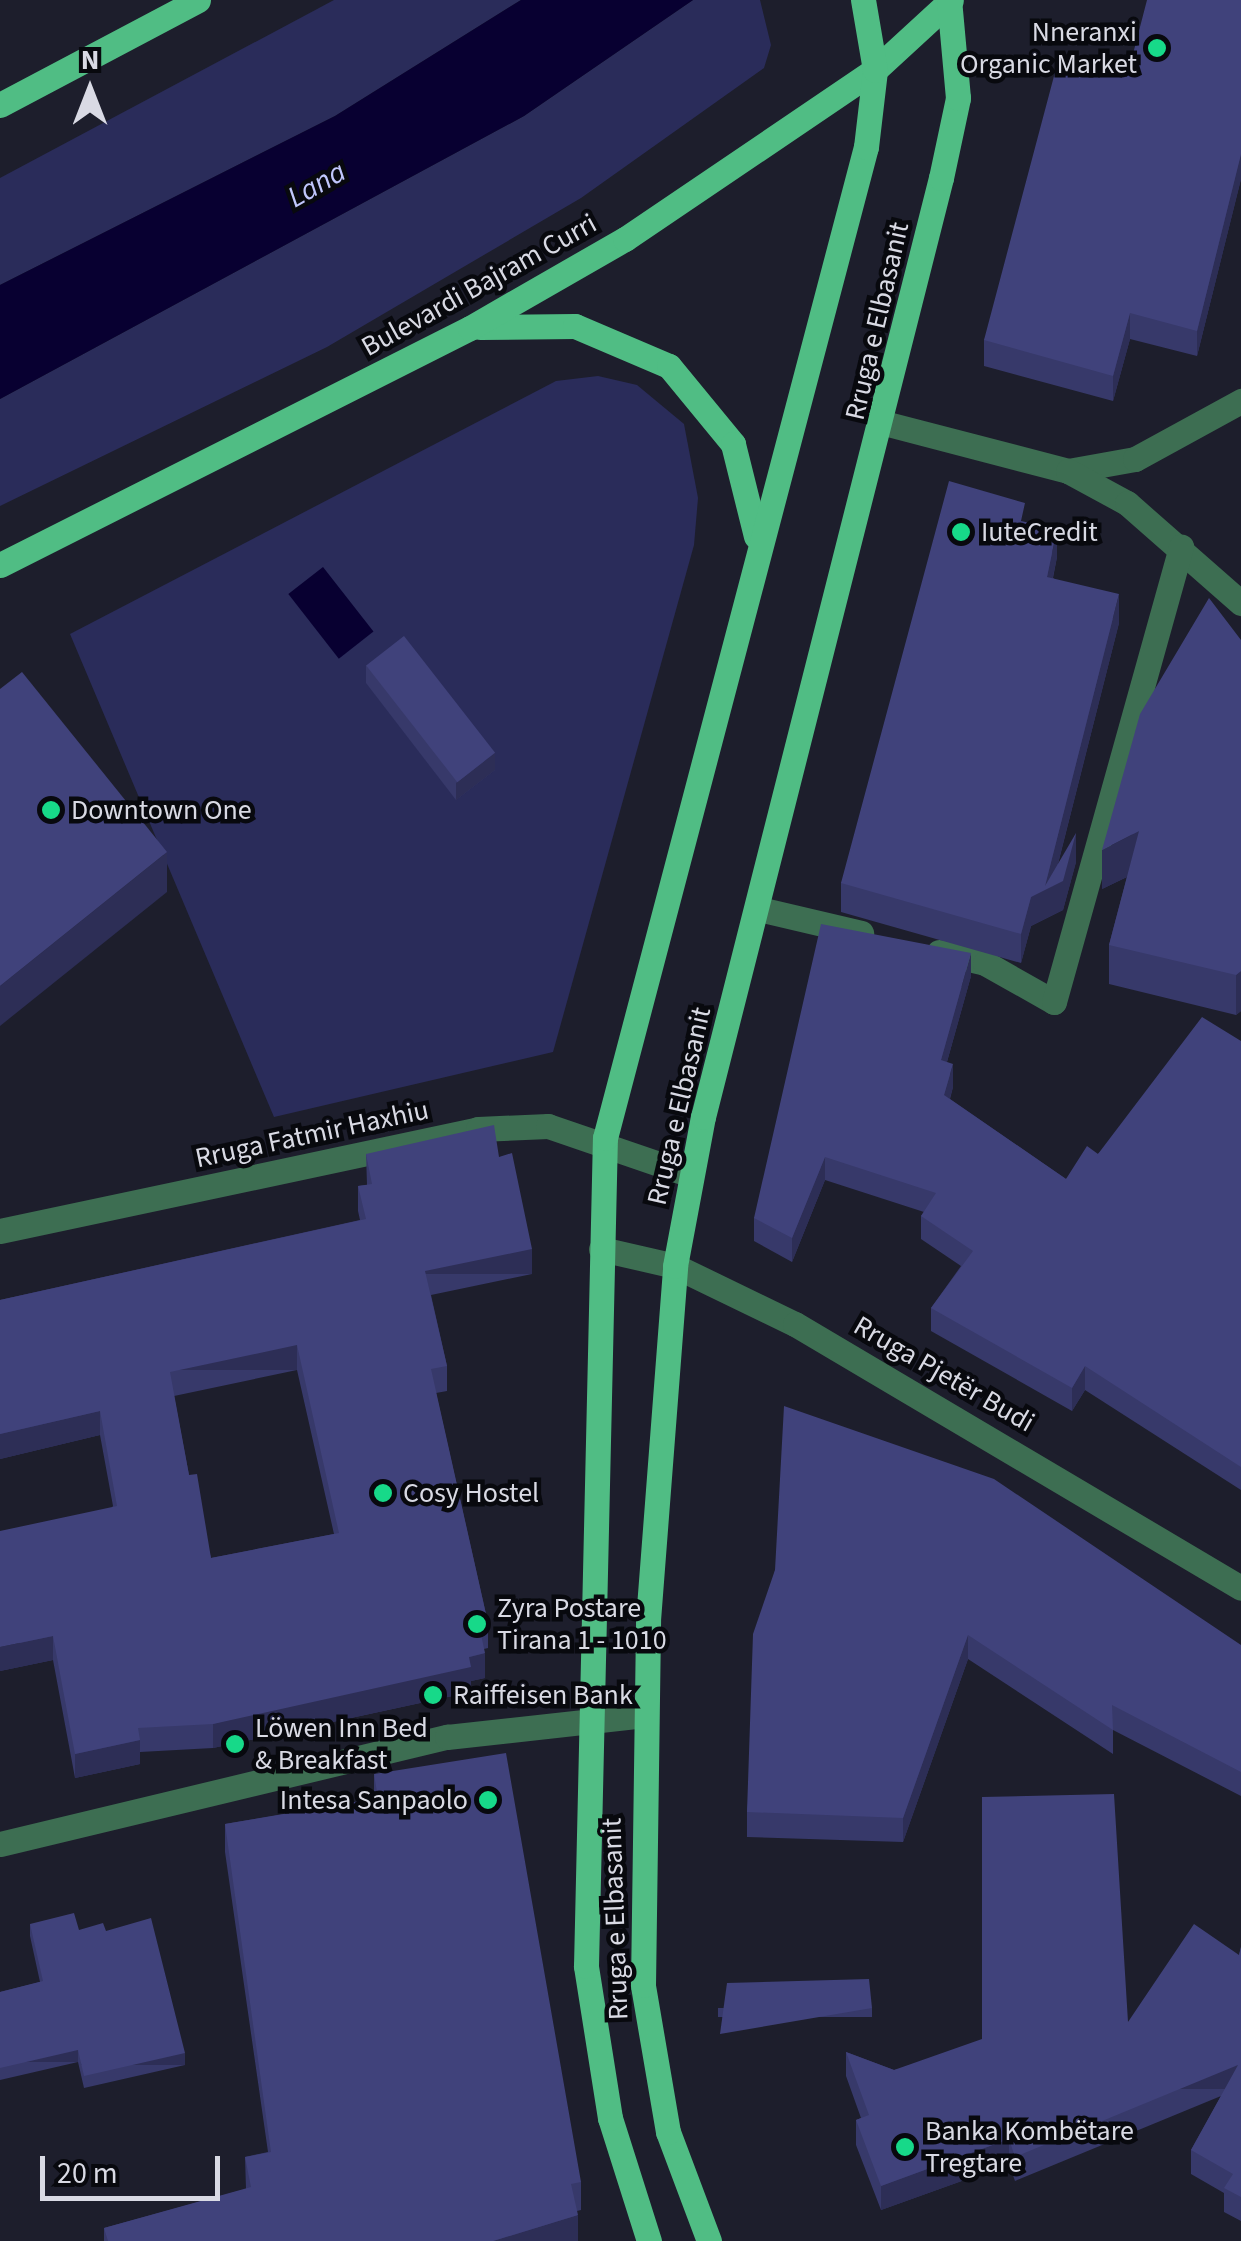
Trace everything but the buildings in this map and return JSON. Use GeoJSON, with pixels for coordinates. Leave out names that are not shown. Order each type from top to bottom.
{"type":"FeatureCollection","features":[{"type":"Feature","properties":{"kind":"main road"},"geometry":{"type":"LineString","coordinates":[[0,104],[198,0]]}},
{"type":"Feature","properties":{"kind":"main road","name":"Rruga e Elbasanit"},"geometry":{"type":"LineString","coordinates":[[649,2241],[624,2175],[590,2016],[588,1718],[605,1138],[758,546],[847,228],[875,70],[863,0]]}},
{"type":"Feature","properties":{"kind":"main road","name":"Rruga e Elbasanit"},"geometry":{"type":"LineString","coordinates":[[709,2241],[668,2132],[642,1984],[645,1716],[676,1266],[691,1175],[884,423],[958,98],[950,0]]}},
{"type":"Feature","properties":{"kind":"main road","name":"Bulevardi Bajram Curri"},"geometry":{"type":"LineString","coordinates":[[0,565],[470,328],[625,238],[875,70],[950,0]]}},
{"type":"Feature","properties":{"kind":"main road"},"geometry":{"type":"LineString","coordinates":[[470,328],[575,326],[669,366],[733,444],[758,546]]}},
{"type":"Feature","properties":{"kind":"street"},"geometry":{"type":"LineString","coordinates":[[1068,471],[1135,459],[1241,401]]}},
{"type":"Feature","properties":{"kind":"street"},"geometry":{"type":"LineString","coordinates":[[884,423],[1068,471],[1181,546],[1241,603]]}},
{"type":"Feature","properties":{"kind":"street"},"geometry":{"type":"LineString","coordinates":[[758,909],[986,962],[1054,1002],[1181,546]]}},
{"type":"Feature","properties":{"kind":"street","name":"Rruga Fatmir Haxhiu"},"geometry":{"type":"LineString","coordinates":[[0,1231],[478,1130],[548,1126],[605,1138],[691,1175]]}},
{"type":"Feature","properties":{"kind":"street","name":"Rruga Pjetër Budi"},"geometry":{"type":"LineString","coordinates":[[600,1249],[676,1266],[914,1388],[1241,1588]]}},
{"type":"Feature","properties":{"kind":"street"},"geometry":{"type":"LineString","coordinates":[[0,1844],[447,1737],[588,1718],[645,1716]]}},
{"type":"Feature","properties":{"kind":"shaded area"},"geometry":{"type":"Polygon","coordinates":[[[334,0],[521,0],[335,116],[0,285],[0,178],[334,0]]]}},
{"type":"Feature","properties":{"kind":"shaded area"},"geometry":{"type":"Polygon","coordinates":[[[693,0],[760,0],[771,45],[764,68],[581,198],[327,347],[0,506],[0,399],[524,116],[693,0]]]}},
{"type":"Feature","properties":{"kind":"shaded area"},"geometry":{"type":"Polygon","coordinates":[[[598,376],[637,385],[684,424],[698,498],[694,545],[553,1052],[274,1117],[70,634],[556,381],[598,376]]]}},
{"type":"Feature","properties":{"kind":"water","name":"Lana"},"geometry":{"type":"Polygon","coordinates":[[[521,0],[693,0],[524,116],[0,399],[0,285],[335,116],[521,0]]]}},
{"type":"Feature","properties":{"kind":"water"},"geometry":{"type":"Polygon","coordinates":[[[323,567],[373,632],[339,659],[288,594],[323,567]]]}},
{"type":"Feature","properties":{"kind":"place","name":"Nneranxi Organic Market"},"geometry":{"type":"Point","coordinates":[1157,48]}},
{"type":"Feature","properties":{"kind":"place","name":"IuteCredit"},"geometry":{"type":"Point","coordinates":[961,532]}},
{"type":"Feature","properties":{"kind":"place","name":"Downtown One"},"geometry":{"type":"Point","coordinates":[51,810]}},
{"type":"Feature","properties":{"kind":"place","name":"Cosy Hostel"},"geometry":{"type":"Point","coordinates":[383,1493]}},
{"type":"Feature","properties":{"kind":"place","name":"Zyra Postare Tirana 1 - 1010"},"geometry":{"type":"Point","coordinates":[477,1624]}},
{"type":"Feature","properties":{"kind":"place","name":"Raiffeisen Bank"},"geometry":{"type":"Point","coordinates":[433,1695]}},
{"type":"Feature","properties":{"kind":"place","name":"Löwen Inn Bed & Breakfast"},"geometry":{"type":"Point","coordinates":[235,1744]}},
{"type":"Feature","properties":{"kind":"place","name":"Intesa Sanpaolo"},"geometry":{"type":"Point","coordinates":[488,1800]}},
{"type":"Feature","properties":{"kind":"place","name":"Banka Kombëtare Tregtare"},"geometry":{"type":"Point","coordinates":[905,2147]}}]}
